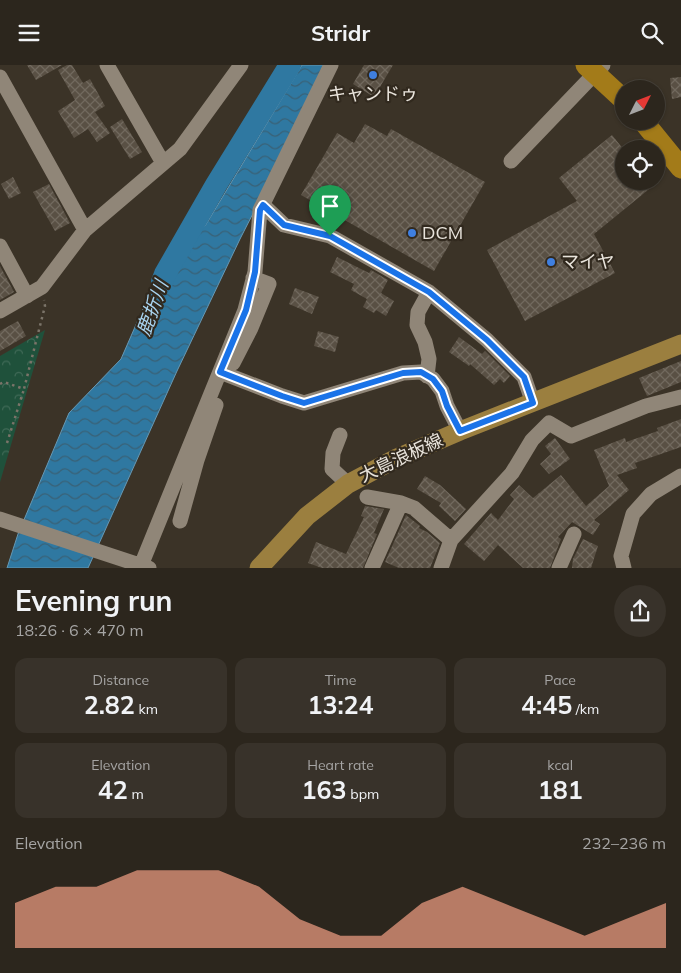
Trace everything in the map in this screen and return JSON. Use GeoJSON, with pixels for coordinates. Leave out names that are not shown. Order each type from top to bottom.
{"type":"FeatureCollection","features":[{"type":"Feature","properties":{"kind":"highway"},"geometry":{"type":"LineString","coordinates":[[595,68],[615,90]]}},
{"type":"Feature","properties":{"kind":"highway"},"geometry":{"type":"LineString","coordinates":[[650,130],[681,168]]}},
{"type":"Feature","properties":{"kind":"main road","name":"大島浪板線"},"geometry":{"type":"LineString","coordinates":[[258,568],[307,516],[348,484],[397,458],[460,431],[681,344]]}},
{"type":"Feature","properties":{"kind":"street"},"geometry":{"type":"LineString","coordinates":[[107,65],[163,163]]}},
{"type":"Feature","properties":{"kind":"street"},"geometry":{"type":"LineString","coordinates":[[0,311],[42,287],[85,230],[180,149],[241,65]]}},
{"type":"Feature","properties":{"kind":"street"},"geometry":{"type":"LineString","coordinates":[[180,521],[224,373],[246,310],[254,278],[260,210],[331,65]]}},
{"type":"Feature","properties":{"kind":"street"},"geometry":{"type":"LineString","coordinates":[[511,161],[595,68]]}},
{"type":"Feature","properties":{"kind":"street"},"geometry":{"type":"LineString","coordinates":[[0,77],[85,230]]}},
{"type":"Feature","properties":{"kind":"street"},"geometry":{"type":"LineString","coordinates":[[263,205],[284,225],[330,236],[429,292],[487,340],[524,377],[549,423],[571,436],[646,406],[681,397]]}},
{"type":"Feature","properties":{"kind":"street"},"geometry":{"type":"LineString","coordinates":[[0,246],[26,296]]}},
{"type":"Feature","properties":{"kind":"street"},"geometry":{"type":"LineString","coordinates":[[427,376],[429,359],[425,342],[417,325],[418,312],[429,292]]}},
{"type":"Feature","properties":{"kind":"street"},"geometry":{"type":"LineString","coordinates":[[224,373],[304,403],[403,373],[421,372],[433,379],[442,391],[447,406],[460,431]]}},
{"type":"Feature","properties":{"kind":"street"},"geometry":{"type":"LineString","coordinates":[[1,519],[144,567],[224,373]]}},
{"type":"Feature","properties":{"kind":"street"},"geometry":{"type":"LineString","coordinates":[[441,568],[451,540],[512,473],[532,439],[549,423]]}},
{"type":"Feature","properties":{"kind":"street"},"geometry":{"type":"LineString","coordinates":[[340,435],[333,453],[332,469],[348,484]]}},
{"type":"Feature","properties":{"kind":"street"},"geometry":{"type":"LineString","coordinates":[[624,568],[621,555],[633,514],[651,494],[681,476]]}},
{"type":"Feature","properties":{"kind":"street"},"geometry":{"type":"LineString","coordinates":[[367,497],[401,503],[414,508],[451,540]]}},
{"type":"Feature","properties":{"kind":"street"},"geometry":{"type":"LineString","coordinates":[[372,568],[401,503]]}},
{"type":"Feature","properties":{"kind":"street"},"geometry":{"type":"LineString","coordinates":[[559,568],[574,535]]}},
{"type":"Feature","properties":{"kind":"path"},"geometry":{"type":"LineString","coordinates":[[7,443],[24,389],[45,306],[42,287]]}},
{"type":"Feature","properties":{"kind":"path"},"geometry":{"type":"LineString","coordinates":[[0,383],[4,382],[24,389]]}},
{"type":"Feature","properties":{"kind":"green space"},"geometry":{"type":"Polygon","coordinates":[[[45,330],[0,482],[0,356],[45,330]]]}},
{"type":"Feature","properties":{"kind":"water"},"geometry":{"type":"Polygon","coordinates":[[[302,65],[331,65],[322,78],[240,239],[177,371],[88,568],[7,568],[18,534],[69,413],[121,359],[159,272],[205,226],[302,65]]]}},
{"type":"Feature","properties":{"kind":"building"},"geometry":{"type":"Polygon","coordinates":[[[27,65],[62,65],[36,80],[27,65]]]}},
{"type":"Feature","properties":{"kind":"building"},"geometry":{"type":"Polygon","coordinates":[[[67,65],[72,65],[83,83],[90,79],[105,106],[95,112],[110,133],[97,142],[88,129],[74,138],[58,111],[75,100],[58,70],[67,65]]]}},
{"type":"Feature","properties":{"kind":"building","name":"キャンドゥ"},"geometry":{"type":"Polygon","coordinates":[[[364,65],[393,65],[374,97],[353,84],[364,65]]]}},
{"type":"Feature","properties":{"kind":"building"},"geometry":{"type":"Polygon","coordinates":[[[681,77],[681,97],[672,99],[670,78],[681,77]]]}},
{"type":"Feature","properties":{"kind":"building"},"geometry":{"type":"Polygon","coordinates":[[[122,119],[142,152],[130,159],[110,127],[122,119]]]}},
{"type":"Feature","properties":{"kind":"building","name":"DCM"},"geometry":{"type":"Polygon","coordinates":[[[365,124],[387,136],[391,129],[485,182],[434,271],[301,195],[337,133],[354,143],[365,124]]]}},
{"type":"Feature","properties":{"kind":"building","name":"マイヤ"},"geometry":{"type":"Polygon","coordinates":[[[612,135],[616,140],[615,190],[648,190],[594,234],[615,273],[525,321],[487,250],[577,201],[559,178],[612,135]]]}},
{"type":"Feature","properties":{"kind":"building"},"geometry":{"type":"Polygon","coordinates":[[[13,177],[21,193],[9,199],[1,184],[13,177]]]}},
{"type":"Feature","properties":{"kind":"building"},"geometry":{"type":"Polygon","coordinates":[[[49,184],[70,223],[55,231],[33,192],[49,184]]]}},
{"type":"Feature","properties":{"kind":"building"},"geometry":{"type":"Polygon","coordinates":[[[337,257],[369,273],[371,270],[388,280],[381,293],[394,301],[386,316],[376,310],[374,313],[363,307],[367,299],[351,290],[354,284],[330,272],[337,257]]]}},
{"type":"Feature","properties":{"kind":"building"},"geometry":{"type":"Polygon","coordinates":[[[0,266],[14,292],[0,300],[0,266]]]}},
{"type":"Feature","properties":{"kind":"building"},"geometry":{"type":"Polygon","coordinates":[[[295,288],[319,297],[312,314],[289,304],[295,288]]]}},
{"type":"Feature","properties":{"kind":"building"},"geometry":{"type":"Polygon","coordinates":[[[18,321],[26,336],[0,351],[0,331],[18,321]]]}},
{"type":"Feature","properties":{"kind":"building"},"geometry":{"type":"Polygon","coordinates":[[[318,331],[339,337],[335,352],[314,346],[318,331]]]}},
{"type":"Feature","properties":{"kind":"building"},"geometry":{"type":"Polygon","coordinates":[[[459,337],[482,354],[485,351],[510,376],[504,383],[500,379],[494,385],[470,364],[469,366],[449,352],[459,337]]]}},
{"type":"Feature","properties":{"kind":"building"},"geometry":{"type":"Polygon","coordinates":[[[681,361],[681,382],[647,396],[639,378],[681,361]]]}},
{"type":"Feature","properties":{"kind":"building"},"geometry":{"type":"Polygon","coordinates":[[[681,419],[681,447],[635,463],[637,468],[617,475],[629,490],[594,520],[600,524],[593,535],[572,522],[558,537],[561,539],[550,568],[523,568],[498,545],[484,561],[464,544],[491,513],[498,520],[514,499],[510,495],[519,485],[533,498],[561,475],[586,506],[609,486],[594,450],[625,438],[626,442],[658,431],[657,428],[681,419]]]}},
{"type":"Feature","properties":{"kind":"building"},"geometry":{"type":"Polygon","coordinates":[[[555,438],[570,459],[549,474],[540,464],[551,454],[545,446],[555,438]]]}},
{"type":"Feature","properties":{"kind":"building"},"geometry":{"type":"Polygon","coordinates":[[[425,476],[440,485],[466,509],[455,521],[439,506],[441,503],[417,489],[425,476]]]}},
{"type":"Feature","properties":{"kind":"building"},"geometry":{"type":"Polygon","coordinates":[[[365,506],[384,509],[374,533],[377,534],[363,568],[322,568],[308,563],[316,542],[346,554],[364,517],[361,516],[365,506]]]}},
{"type":"Feature","properties":{"kind":"building"},"geometry":{"type":"Polygon","coordinates":[[[406,515],[420,526],[419,528],[440,543],[430,568],[399,568],[385,562],[406,515]]]}},
{"type":"Feature","properties":{"kind":"building"},"geometry":{"type":"Polygon","coordinates":[[[583,539],[598,546],[591,568],[572,568],[573,559],[583,539]]]}},
{"type":"Feature","properties":{"kind":"waterway","name":"鹿折川"},"geometry":{"type":"LineString","coordinates":[[162,282],[216,185],[290,65]]}},
{"type":"Feature","properties":{"kind":"place","name":"キャンドゥ"},"geometry":{"type":"Point","coordinates":[373,75]}},
{"type":"Feature","properties":{"kind":"place","name":"DCM"},"geometry":{"type":"Point","coordinates":[412,233]}},
{"type":"Feature","properties":{"kind":"place","name":"マイヤ"},"geometry":{"type":"Point","coordinates":[551,262]}},
{"type":"Feature","properties":{"kind":"route"},"geometry":{"type":"LineString","coordinates":[[263,205],[284,225],[330,236],[429,292],[487,340],[524,377],[533,403],[460,431],[447,406],[442,391],[433,379],[421,372],[403,373],[304,403],[220,372],[246,310],[255,272],[260,210],[263,205]]}}]}
